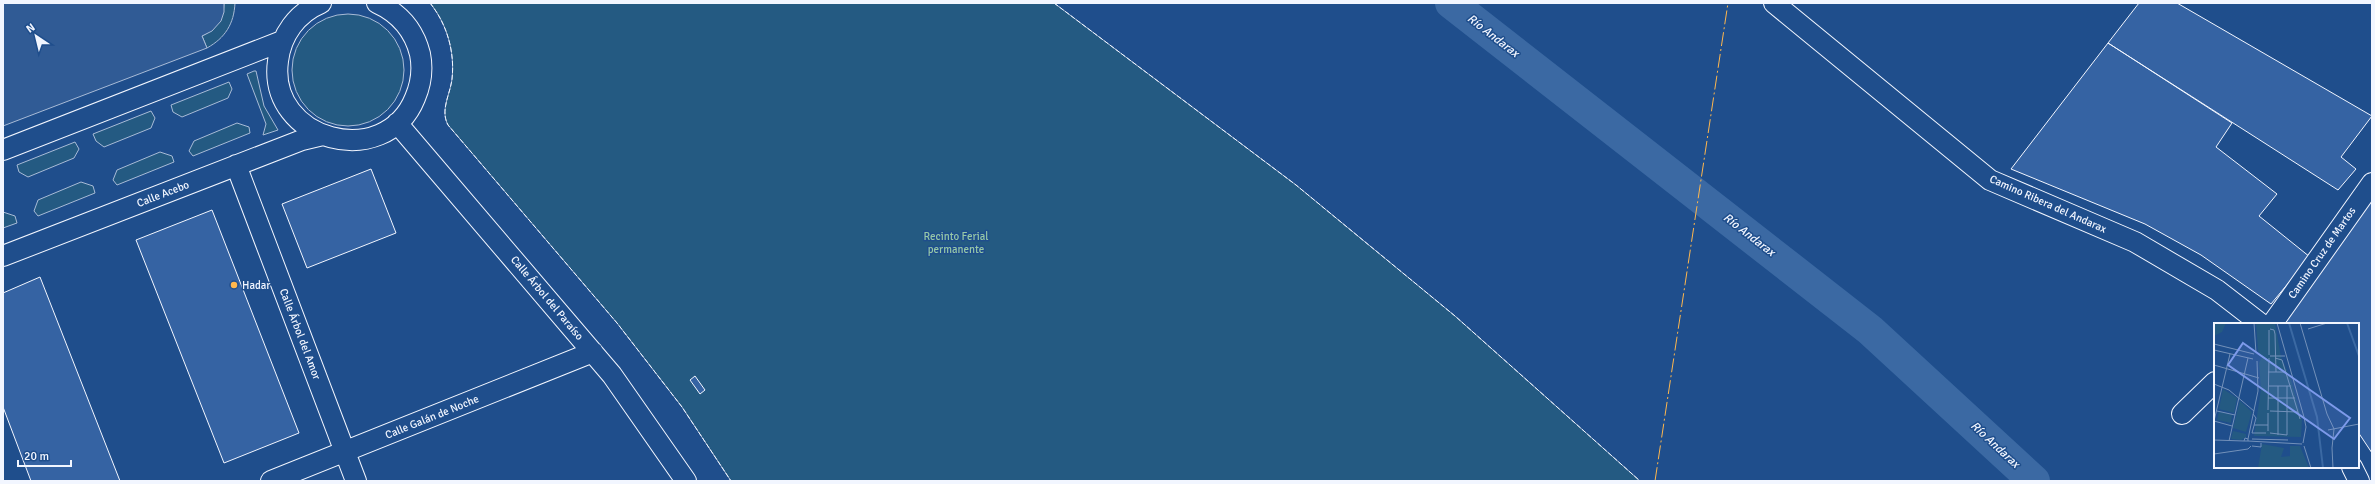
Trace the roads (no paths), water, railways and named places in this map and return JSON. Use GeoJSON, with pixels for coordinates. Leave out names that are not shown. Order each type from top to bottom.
{"type":"FeatureCollection","features":[{"type":"Feature","properties":{"kind":"street"},"geometry":{"type":"LineString","coordinates":[[321,3],[296,9],[282,41],[277,74],[283,96],[295,117],[306,126],[323,135],[339,139],[355,140],[377,135],[397,124],[412,106],[420,85],[422,64],[417,42],[406,23],[389,9],[377,3]]}},
{"type":"Feature","properties":{"kind":"street","name":"Camino Ribera del Andarax"},"geometry":{"type":"LineString","coordinates":[[1774,3],[1990,180],[2135,242],[2217,290],[2259,323]]}},
{"type":"Feature","properties":{"kind":"street"},"geometry":{"type":"LineString","coordinates":[[3,150],[282,41]]}},
{"type":"Feature","properties":{"kind":"street","name":"Calle Árbol del Paraíso"},"geometry":{"type":"LineString","coordinates":[[397,124],[612,375],[686,481]]}},
{"type":"Feature","properties":{"kind":"street","name":"Calle Acebo"},"geometry":{"type":"LineString","coordinates":[[3,256],[302,140],[323,135]]}},
{"type":"Feature","properties":{"kind":"street","name":"Calle Árbol del Amor"},"geometry":{"type":"LineString","coordinates":[[236,165],[356,481]]}},
{"type":"Feature","properties":{"kind":"street","name":"Camino Cruz de Martos"},"geometry":{"type":"LineString","coordinates":[[2273,323],[2372,183]]}},
{"type":"Feature","properties":{"kind":"street","name":"Calle Galán de Noche"},"geometry":{"type":"LineString","coordinates":[[271,481],[345,453],[593,352]]}},
{"type":"Feature","properties":{"kind":"street"},"geometry":{"type":"LineString","coordinates":[[2182,414],[2214,383]]}},
{"type":"Feature","properties":{"kind":"street"},"geometry":{"type":"LineString","coordinates":[[2352,468],[2359,481]]}},
{"type":"Feature","properties":{"kind":"waterway","name":"Río Andarax"},"geometry":{"type":"LineString","coordinates":[[1451,3],[1870,330],[2034,481]]}},
{"type":"Feature","properties":{"kind":"place","name":"Hadar"},"geometry":{"type":"Point","coordinates":[234,285]}},
{"type":"Feature","properties":{"kind":"park label","name":"Recinto Ferial permanente"},"geometry":{"type":"Point","coordinates":[956,242]}}]}
